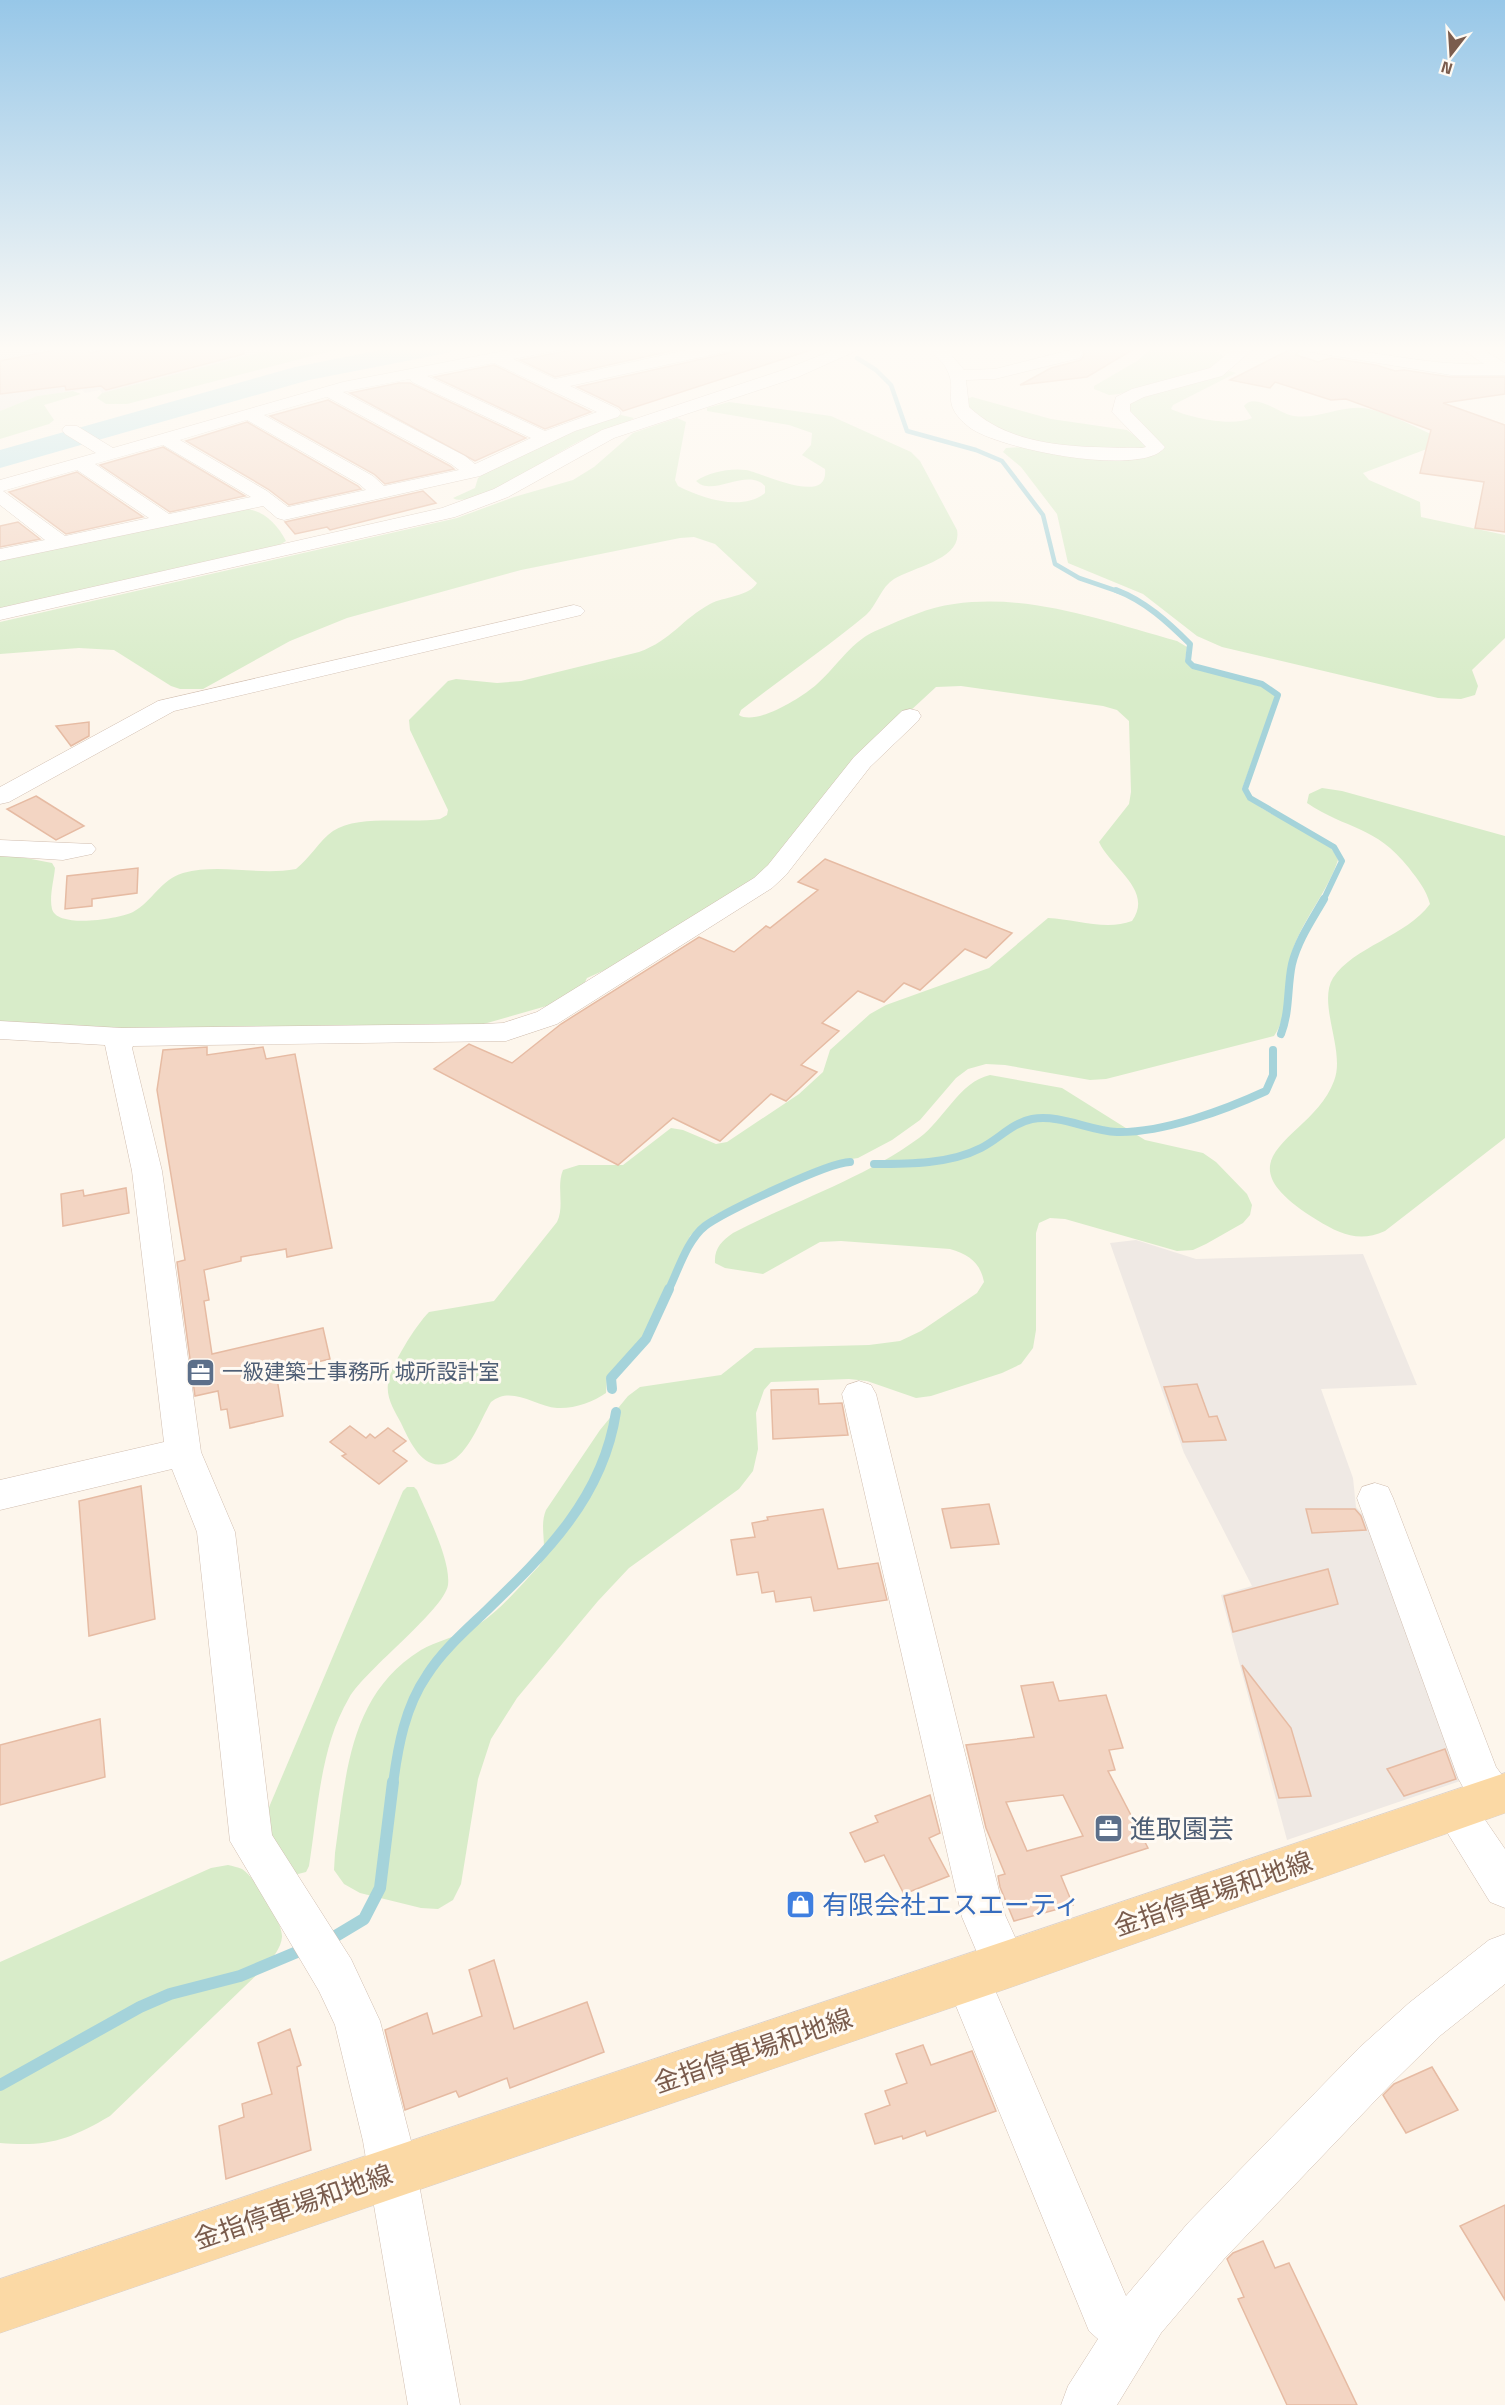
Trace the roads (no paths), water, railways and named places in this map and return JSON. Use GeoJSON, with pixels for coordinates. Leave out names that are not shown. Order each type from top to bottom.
{"type":"FeatureCollection","features":[{"type":"Feature","properties":{"kind":"main road","name":"金指停車場和地線"},"geometry":{"type":"LineString","coordinates":[[0,2306],[987,1973],[1484,1800]]}},
{"type":"Feature","properties":{"kind":"street"},"geometry":{"type":"LineString","coordinates":[[0,470],[53,458]]}},
{"type":"Feature","properties":{"kind":"street"},"geometry":{"type":"LineString","coordinates":[[0,486],[80,463],[86,458]]}},
{"type":"Feature","properties":{"kind":"street"},"geometry":{"type":"LineString","coordinates":[[198,458],[266,500],[284,514],[473,472],[502,458]]}},
{"type":"Feature","properties":{"kind":"street"},"geometry":{"type":"LineString","coordinates":[[327,458],[366,480],[380,493]]}},
{"type":"Feature","properties":{"kind":"street"},"geometry":{"type":"LineString","coordinates":[[455,458],[473,472]]}},
{"type":"Feature","properties":{"kind":"street"},"geometry":{"type":"LineString","coordinates":[[0,614],[448,513],[501,493],[564,458]]}},
{"type":"Feature","properties":{"kind":"street"},"geometry":{"type":"LineString","coordinates":[[80,463],[166,521]]}},
{"type":"Feature","properties":{"kind":"street"},"geometry":{"type":"LineString","coordinates":[[0,496],[63,544]]}},
{"type":"Feature","properties":{"kind":"street"},"geometry":{"type":"LineString","coordinates":[[0,555],[63,544],[266,500]]}},
{"type":"Feature","properties":{"kind":"street"},"geometry":{"type":"LineString","coordinates":[[0,797],[166,706],[573,611]]}},
{"type":"Feature","properties":{"kind":"street"},"geometry":{"type":"LineString","coordinates":[[0,1030],[122,1037],[483,1033],[528,1026],[547,1018],[763,883],[862,762],[910,716]]}},
{"type":"Feature","properties":{"kind":"street"},"geometry":{"type":"LineString","coordinates":[[0,848],[63,852],[83,849]]}},
{"type":"Feature","properties":{"kind":"street"},"geometry":{"type":"LineString","coordinates":[[122,1037],[118,1048],[147,1171],[183,1452],[216,1532],[251,1841],[335,1975],[357,2021],[393,2173],[434,2405]]}},
{"type":"Feature","properties":{"kind":"street"},"geometry":{"type":"LineString","coordinates":[[859,1394],[984,1917],[987,1973],[1107,2313],[1131,2334]]}},
{"type":"Feature","properties":{"kind":"street"},"geometry":{"type":"LineString","coordinates":[[0,1495],[183,1452]]}},
{"type":"Feature","properties":{"kind":"street"},"geometry":{"type":"LineString","coordinates":[[1375,1498],[1479,1778],[1505,1887]]}},
{"type":"Feature","properties":{"kind":"street"},"geometry":{"type":"LineString","coordinates":[[1088,2405],[1131,2334],[1173,2276],[1376,2065],[1425,2019],[1505,1956]]}},
{"type":"Feature","properties":{"kind":"waterway"},"geometry":{"type":"LineString","coordinates":[[995,458],[1002,461],[1043,515],[1055,564],[1079,578],[1120,592]]}},
{"type":"Feature","properties":{"kind":"waterway"},"geometry":{"type":"LineString","coordinates":[[1116,590],[1156,613],[1190,644],[1188,661],[1193,666],[1262,684],[1278,695],[1245,789],[1250,798],[1334,847],[1342,861],[1324,899]]}},
{"type":"Feature","properties":{"kind":"waterway"},"geometry":{"type":"LineString","coordinates":[[1281,1034],[1286,1017],[1292,964],[1306,930],[1324,899]]}},
{"type":"Feature","properties":{"kind":"waterway"},"geometry":{"type":"LineString","coordinates":[[874,1164],[915,1163],[956,1157],[981,1148],[1018,1124],[1032,1119],[1054,1119],[1117,1132],[1154,1129],[1193,1119],[1232,1106],[1266,1091],[1273,1075],[1273,1050]]}},
{"type":"Feature","properties":{"kind":"waterway"},"geometry":{"type":"LineString","coordinates":[[668,1291],[688,1247],[705,1226],[777,1189],[821,1170],[850,1162]]}},
{"type":"Feature","properties":{"kind":"waterway"},"geometry":{"type":"LineString","coordinates":[[612,1389],[611,1378],[646,1339],[669,1289]]}},
{"type":"Feature","properties":{"kind":"waterway"},"geometry":{"type":"LineString","coordinates":[[393,1784],[404,1727],[419,1687],[447,1649],[530,1568],[569,1522],[599,1471],[609,1443],[616,1412]]}},
{"type":"Feature","properties":{"kind":"waterway"},"geometry":{"type":"LineString","coordinates":[[334,1937],[364,1919],[380,1888],[393,1782]]}},
{"type":"Feature","properties":{"kind":"waterway"},"geometry":{"type":"LineString","coordinates":[[0,2085],[140,2007],[170,1994],[240,1976],[297,1952]]}},
{"type":"Feature","properties":{"kind":"place","name":"一級建築士事務所 城所設計室"},"geometry":{"type":"Point","coordinates":[201,1372]}},
{"type":"Feature","properties":{"kind":"place","name":"進取園芸"},"geometry":{"type":"Point","coordinates":[1109,1829]}},
{"type":"Feature","properties":{"kind":"place","name":"有限会社エスエーティ"},"geometry":{"type":"Point","coordinates":[801,1905]}}]}
